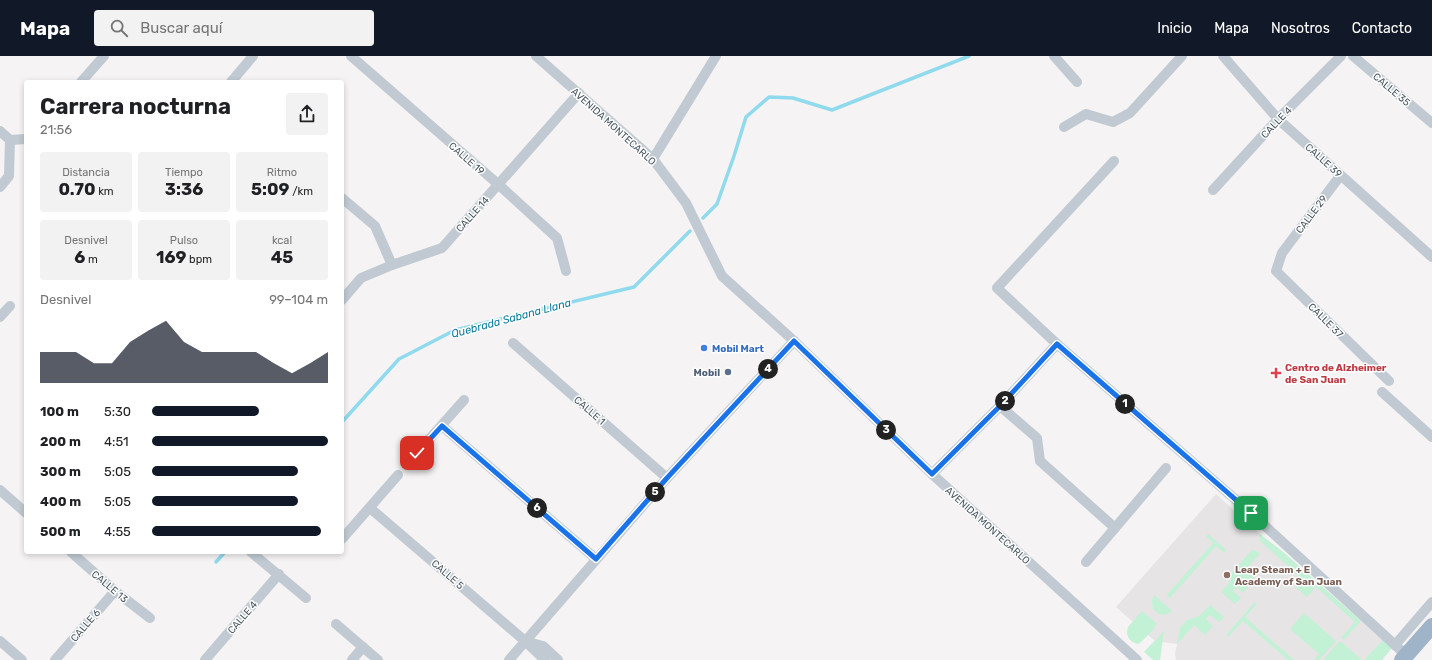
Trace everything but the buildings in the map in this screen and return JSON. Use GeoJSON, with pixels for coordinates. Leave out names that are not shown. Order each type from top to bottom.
{"type":"FeatureCollection","features":[{"type":"Feature","properties":{"kind":"highway"},"geometry":{"type":"LineString","coordinates":[[1401,653],[1432,626]]}},
{"type":"Feature","properties":{"kind":"street"},"geometry":{"type":"LineString","coordinates":[[83,80],[104,56]]}},
{"type":"Feature","properties":{"kind":"street"},"geometry":{"type":"LineString","coordinates":[[233,80],[253,56]]}},
{"type":"Feature","properties":{"kind":"street","name":"CALLE 19"},"geometry":{"type":"LineString","coordinates":[[350,56],[557,238],[566,271]]}},
{"type":"Feature","properties":{"kind":"street","name":"AVENIDA MONTECARLO"},"geometry":{"type":"LineString","coordinates":[[536,56],[653,159],[686,203],[722,276],[794,341],[932,474],[1137,660]]}},
{"type":"Feature","properties":{"kind":"street"},"geometry":{"type":"LineString","coordinates":[[653,159],[716,56]]}},
{"type":"Feature","properties":{"kind":"street"},"geometry":{"type":"LineString","coordinates":[[1054,56],[1077,82]]}},
{"type":"Feature","properties":{"kind":"street"},"geometry":{"type":"LineString","coordinates":[[1064,127],[1086,114],[1113,122],[1130,113],[1182,56]]}},
{"type":"Feature","properties":{"kind":"street","name":"CALLE 39"},"geometry":{"type":"LineString","coordinates":[[1223,56],[1278,118],[1340,176],[1432,257]]}},
{"type":"Feature","properties":{"kind":"street","name":"CALLE 4"},"geometry":{"type":"LineString","coordinates":[[1213,190],[1278,118],[1342,56]]}},
{"type":"Feature","properties":{"kind":"street","name":"CALLE 35"},"geometry":{"type":"LineString","coordinates":[[1353,56],[1432,123]]}},
{"type":"Feature","properties":{"kind":"street","name":"CALLE 14"},"geometry":{"type":"LineString","coordinates":[[344,298],[362,278],[392,265],[442,248],[579,93]]}},
{"type":"Feature","properties":{"kind":"street"},"geometry":{"type":"LineString","coordinates":[[0,131],[10,140],[24,139]]}},
{"type":"Feature","properties":{"kind":"street"},"geometry":{"type":"LineString","coordinates":[[0,187],[8,176],[10,140]]}},
{"type":"Feature","properties":{"kind":"street"},"geometry":{"type":"LineString","coordinates":[[1114,161],[997,288],[1057,344],[1251,513],[1401,653],[1432,602]]}},
{"type":"Feature","properties":{"kind":"street","name":"CALLE 29"},"geometry":{"type":"LineString","coordinates":[[1282,253],[1340,176]]}},
{"type":"Feature","properties":{"kind":"street"},"geometry":{"type":"LineString","coordinates":[[344,200],[375,226],[392,265]]}},
{"type":"Feature","properties":{"kind":"street","name":"CALLE 37"},"geometry":{"type":"LineString","coordinates":[[1282,253],[1276,271],[1389,381]]}},
{"type":"Feature","properties":{"kind":"street"},"geometry":{"type":"LineString","coordinates":[[0,317],[10,306]]}},
{"type":"Feature","properties":{"kind":"street"},"geometry":{"type":"LineString","coordinates":[[509,660],[667,478],[794,341]]}},
{"type":"Feature","properties":{"kind":"street","name":"CALLE 1"},"geometry":{"type":"LineString","coordinates":[[514,343],[667,478]]}},
{"type":"Feature","properties":{"kind":"street"},"geometry":{"type":"LineString","coordinates":[[932,474],[1000,406],[1057,344]]}},
{"type":"Feature","properties":{"kind":"street"},"geometry":{"type":"LineString","coordinates":[[1382,392],[1432,437]]}},
{"type":"Feature","properties":{"kind":"street"},"geometry":{"type":"LineString","coordinates":[[417,453],[464,400]]}},
{"type":"Feature","properties":{"kind":"street"},"geometry":{"type":"LineString","coordinates":[[1000,406],[1037,438],[1040,461],[1115,528]]}},
{"type":"Feature","properties":{"kind":"street"},"geometry":{"type":"LineString","coordinates":[[442,426],[596,559]]}},
{"type":"Feature","properties":{"kind":"street"},"geometry":{"type":"LineString","coordinates":[[1086,562],[1166,468]]}},
{"type":"Feature","properties":{"kind":"street"},"geometry":{"type":"LineString","coordinates":[[344,537],[398,476]]}},
{"type":"Feature","properties":{"kind":"street"},"geometry":{"type":"LineString","coordinates":[[0,490],[24,511]]}},
{"type":"Feature","properties":{"kind":"street","name":"CALLE 5"},"geometry":{"type":"LineString","coordinates":[[370,508],[526,641],[545,660]]}},
{"type":"Feature","properties":{"kind":"street","name":"CALLE 13"},"geometry":{"type":"LineString","coordinates":[[73,554],[115,591],[150,618]]}},
{"type":"Feature","properties":{"kind":"street"},"geometry":{"type":"LineString","coordinates":[[254,554],[306,598]]}},
{"type":"Feature","properties":{"kind":"street","name":"CALLE 4"},"geometry":{"type":"LineString","coordinates":[[205,660],[279,574]]}},
{"type":"Feature","properties":{"kind":"street","name":"CALLE 6"},"geometry":{"type":"LineString","coordinates":[[55,660],[115,591]]}},
{"type":"Feature","properties":{"kind":"street"},"geometry":{"type":"LineString","coordinates":[[336,624],[378,660]]}},
{"type":"Feature","properties":{"kind":"street"},"geometry":{"type":"LineString","coordinates":[[0,641],[22,660]]}},
{"type":"Feature","properties":{"kind":"street","name":"CALLE 5"},"geometry":{"type":"LineString","coordinates":[[526,641],[543,646],[558,660]]}},
{"type":"Feature","properties":{"kind":"street"},"geometry":{"type":"LineString","coordinates":[[352,660],[363,647]]}},
{"type":"Feature","properties":{"kind":"shaded area","name":"Leap Steam + E Academy of San Juan"},"geometry":{"type":"Polygon","coordinates":[[[1216,494],[1261,535],[1283,552],[1392,648],[1382,660],[1176,660],[1175,654],[1177,644],[1155,641],[1116,607],[1216,494]]]}},
{"type":"Feature","properties":{"kind":"green space"},"geometry":{"type":"Polygon","coordinates":[[[1208,534],[1226,550],[1224,553],[1216,546],[1170,598],[1167,595],[1213,543],[1206,536],[1208,534]]]}},
{"type":"Feature","properties":{"kind":"green space"},"geometry":{"type":"Polygon","coordinates":[[[1260,534],[1283,552],[1361,621],[1344,640],[1341,638],[1355,622],[1316,587],[1307,597],[1295,587],[1296,586],[1294,583],[1299,576],[1259,540],[1261,538],[1258,536],[1260,534]]]}},
{"type":"Feature","properties":{"kind":"green space"},"geometry":{"type":"Polygon","coordinates":[[[1254,550],[1260,554],[1245,570],[1255,579],[1243,593],[1237,587],[1233,591],[1241,598],[1235,604],[1221,592],[1232,579],[1229,576],[1251,551],[1254,550]]]}},
{"type":"Feature","properties":{"kind":"green space"},"geometry":{"type":"Polygon","coordinates":[[[1154,595],[1172,611],[1163,615],[1156,612],[1152,605],[1154,595]]]}},
{"type":"Feature","properties":{"kind":"green space"},"geometry":{"type":"Polygon","coordinates":[[[1255,602],[1257,604],[1245,617],[1294,660],[1288,660],[1243,621],[1228,637],[1226,635],[1255,602]]]}},
{"type":"Feature","properties":{"kind":"green space"},"geometry":{"type":"Polygon","coordinates":[[[1210,605],[1224,617],[1219,622],[1210,615],[1206,619],[1213,626],[1205,635],[1194,625],[1177,644],[1180,628],[1187,620],[1199,616],[1210,605]]]}},
{"type":"Feature","properties":{"kind":"green space"},"geometry":{"type":"Polygon","coordinates":[[[1142,611],[1157,624],[1154,627],[1155,628],[1138,644],[1128,638],[1127,630],[1142,611]]]}},
{"type":"Feature","properties":{"kind":"green space"},"geometry":{"type":"Polygon","coordinates":[[[1304,613],[1336,641],[1319,660],[1314,660],[1319,654],[1290,629],[1304,613]]]}},
{"type":"Feature","properties":{"kind":"green space"},"geometry":{"type":"Polygon","coordinates":[[[1164,631],[1160,660],[1153,660],[1144,652],[1164,631]]]}},
{"type":"Feature","properties":{"kind":"green space"},"geometry":{"type":"Polygon","coordinates":[[[1383,640],[1392,648],[1382,660],[1366,660],[1365,659],[1383,640]]]}},
{"type":"Feature","properties":{"kind":"green space"},"geometry":{"type":"Polygon","coordinates":[[[1340,641],[1362,660],[1323,660],[1340,641]]]}},
{"type":"Feature","properties":{"kind":"waterway","name":"Quebrada Sabana Llana"},"geometry":{"type":"LineString","coordinates":[[703,218],[717,204],[746,117],[769,97],[793,98],[832,110],[969,56]]}},
{"type":"Feature","properties":{"kind":"waterway","name":"Quebrada Sabana Llana"},"geometry":{"type":"LineString","coordinates":[[344,420],[399,359],[455,330],[634,287],[690,231]]}},
{"type":"Feature","properties":{"kind":"waterway","name":"Quebrada Sabana Llana"},"geometry":{"type":"LineString","coordinates":[[216,562],[223,554]]}},
{"type":"Feature","properties":{"kind":"place","name":"Mobil Mart"},"geometry":{"type":"Point","coordinates":[704,348]}},
{"type":"Feature","properties":{"kind":"place","name":"Mobil"},"geometry":{"type":"Point","coordinates":[728,372]}},
{"type":"Feature","properties":{"kind":"place","name":"Centro de Alzheimer de San Juan"},"geometry":{"type":"Point","coordinates":[1276,373]}},
{"type":"Feature","properties":{"kind":"place","name":"Leap Steam + E Academy of San Juan"},"geometry":{"type":"Point","coordinates":[1227,575]}},
{"type":"Feature","properties":{"kind":"route"},"geometry":{"type":"LineString","coordinates":[[417,453],[442,426],[596,559],[667,478],[794,341],[932,474],[1000,406],[1057,344],[1251,513]]}}]}
